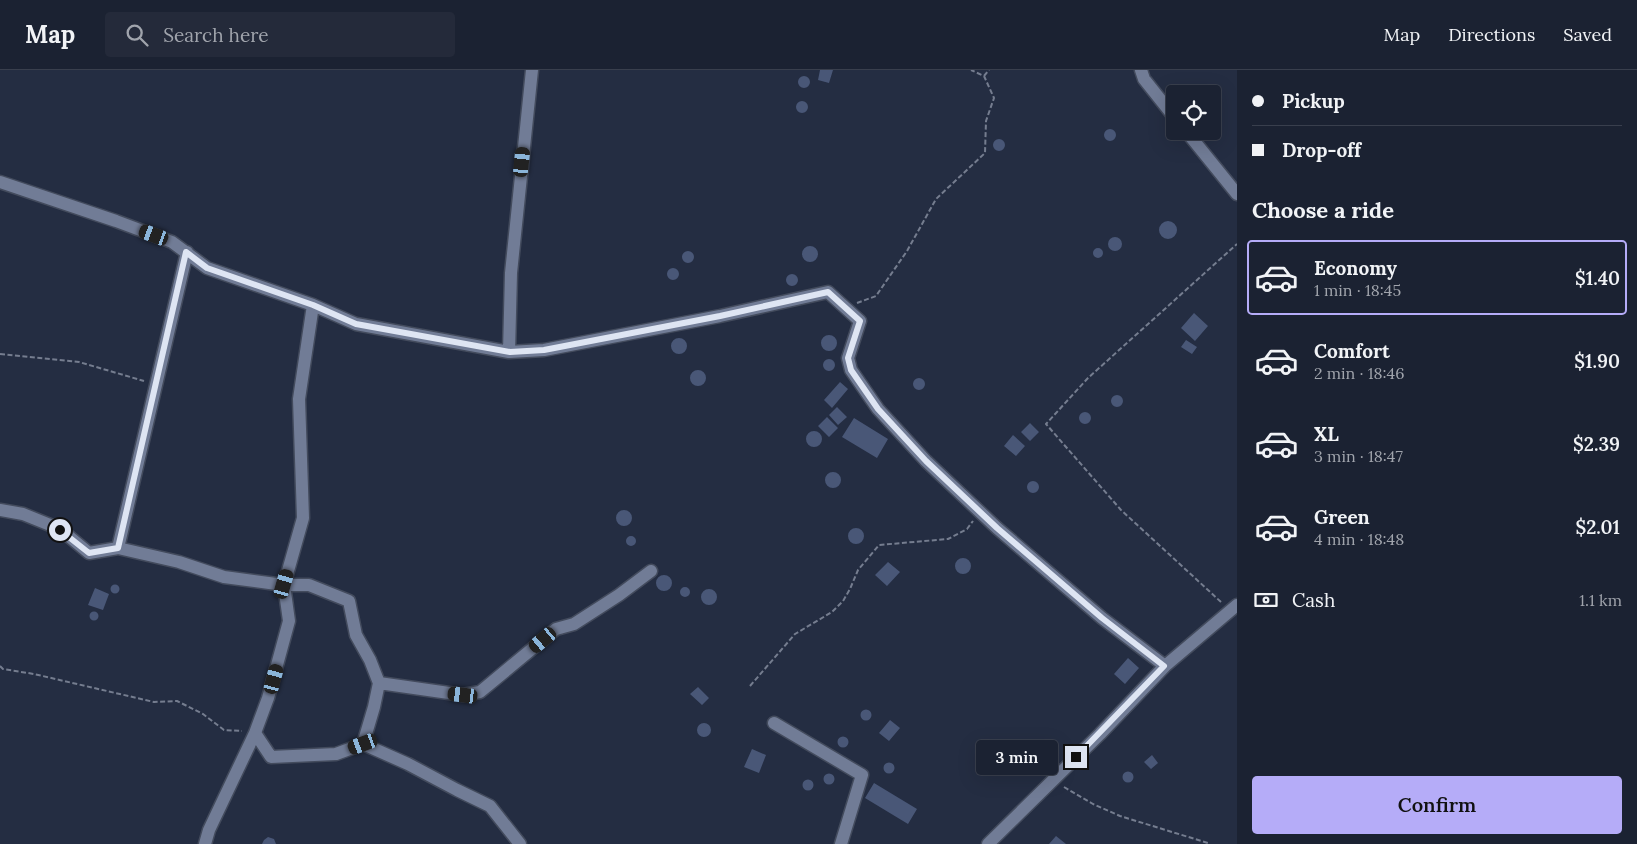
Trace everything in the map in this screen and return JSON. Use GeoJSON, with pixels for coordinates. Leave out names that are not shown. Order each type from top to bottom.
{"type":"FeatureCollection","features":[{"type":"Feature","properties":{"kind":"street"},"geometry":{"type":"LineString","coordinates":[[510,352],[511,273],[532,70]]}},
{"type":"Feature","properties":{"kind":"street"},"geometry":{"type":"LineString","coordinates":[[1141,70],[1144,79],[1166,107]]}},
{"type":"Feature","properties":{"kind":"street"},"geometry":{"type":"LineString","coordinates":[[1193,140],[1237,194]]}},
{"type":"Feature","properties":{"kind":"street"},"geometry":{"type":"LineString","coordinates":[[0,182],[172,242],[207,268],[313,305],[356,324],[510,352],[544,350],[720,316],[828,292],[860,321],[848,358],[851,370],[878,409],[926,461],[980,512],[1102,618],[1164,666]]}},
{"type":"Feature","properties":{"kind":"street"},"geometry":{"type":"LineString","coordinates":[[118,548],[186,252]]}},
{"type":"Feature","properties":{"kind":"street"},"geometry":{"type":"LineString","coordinates":[[205,844],[209,830],[255,733],[268,698],[290,621],[284,584],[303,518],[299,399],[313,305]]}},
{"type":"Feature","properties":{"kind":"street"},"geometry":{"type":"LineString","coordinates":[[0,510],[23,514],[60,530],[89,553],[118,548],[179,562],[224,577],[309,585],[349,601],[356,635],[370,660],[379,683],[363,744]]}},
{"type":"Feature","properties":{"kind":"street"},"geometry":{"type":"LineString","coordinates":[[379,683],[463,695],[480,692],[556,629],[574,624],[619,595],[651,571]]}},
{"type":"Feature","properties":{"kind":"street"},"geometry":{"type":"LineString","coordinates":[[988,844],[1100,734],[1164,666],[1234,608]]}},
{"type":"Feature","properties":{"kind":"street"},"geometry":{"type":"LineString","coordinates":[[774,722],[862,775],[841,844]]}},
{"type":"Feature","properties":{"kind":"street"},"geometry":{"type":"LineString","coordinates":[[255,733],[271,757],[336,754],[363,744],[408,764],[490,806],[520,844]]}},
{"type":"Feature","properties":{"kind":"path"},"geometry":{"type":"LineString","coordinates":[[845,308],[876,296],[907,251],[936,199],[985,153],[986,120],[994,98],[984,76],[971,70]]}},
{"type":"Feature","properties":{"kind":"path"},"geometry":{"type":"LineString","coordinates":[[984,76],[988,70]]}},
{"type":"Feature","properties":{"kind":"path"},"geometry":{"type":"LineString","coordinates":[[1234,608],[1121,510],[1046,424],[1088,378],[1237,244]]}},
{"type":"Feature","properties":{"kind":"path"},"geometry":{"type":"LineString","coordinates":[[0,354],[79,362],[156,384]]}},
{"type":"Feature","properties":{"kind":"path"},"geometry":{"type":"LineString","coordinates":[[750,686],[795,634],[832,612],[843,601],[858,570],[880,545],[948,539],[967,529],[980,512]]}},
{"type":"Feature","properties":{"kind":"path"},"geometry":{"type":"LineString","coordinates":[[0,666],[3,669],[34,674],[154,702],[177,701],[203,714],[224,730],[255,733]]}},
{"type":"Feature","properties":{"kind":"path"},"geometry":{"type":"LineString","coordinates":[[1053,780],[1093,804],[1120,816],[1208,843]]}},
{"type":"Feature","properties":{"kind":"building"},"geometry":{"type":"Polygon","coordinates":[[[820,70],[833,70],[829,83],[818,80],[820,70]]]}},
{"type":"Feature","properties":{"kind":"building"},"geometry":{"type":"Polygon","coordinates":[[[802,76],[806,76],[810,82],[806,88],[802,88],[798,84],[798,80],[802,76]]]}},
{"type":"Feature","properties":{"kind":"building"},"geometry":{"type":"Polygon","coordinates":[[[800,101],[804,101],[808,107],[804,113],[800,113],[796,109],[796,105],[800,101]]]}},
{"type":"Feature","properties":{"kind":"building"},"geometry":{"type":"Polygon","coordinates":[[[1108,129],[1112,129],[1116,135],[1112,141],[1108,141],[1104,137],[1104,133],[1108,129]]]}},
{"type":"Feature","properties":{"kind":"building"},"geometry":{"type":"Polygon","coordinates":[[[997,139],[1001,139],[1005,145],[1001,151],[997,151],[993,147],[993,143],[997,139]]]}},
{"type":"Feature","properties":{"kind":"building"},"geometry":{"type":"Polygon","coordinates":[[[1168,221],[1174,224],[1177,230],[1174,236],[1168,239],[1162,236],[1159,230],[1162,224],[1168,221]]]}},
{"type":"Feature","properties":{"kind":"building"},"geometry":{"type":"Polygon","coordinates":[[[1112,237],[1118,237],[1122,244],[1118,251],[1112,251],[1108,247],[1108,241],[1112,237]]]}},
{"type":"Feature","properties":{"kind":"building"},"geometry":{"type":"Polygon","coordinates":[[[810,246],[816,248],[818,254],[816,260],[810,262],[804,260],[802,254],[804,248],[810,246]]]}},
{"type":"Feature","properties":{"kind":"building"},"geometry":{"type":"Polygon","coordinates":[[[1098,248],[1103,253],[1098,258],[1093,253],[1098,248]]]}},
{"type":"Feature","properties":{"kind":"building"},"geometry":{"type":"Polygon","coordinates":[[[686,251],[690,251],[694,257],[690,263],[686,263],[682,259],[682,255],[686,251]]]}},
{"type":"Feature","properties":{"kind":"building"},"geometry":{"type":"Polygon","coordinates":[[[671,268],[675,268],[679,274],[675,280],[671,280],[667,276],[667,272],[671,268]]]}},
{"type":"Feature","properties":{"kind":"building"},"geometry":{"type":"Polygon","coordinates":[[[790,274],[794,274],[798,280],[794,286],[790,286],[786,282],[786,278],[790,274]]]}},
{"type":"Feature","properties":{"kind":"building"},"geometry":{"type":"Polygon","coordinates":[[[1194,313],[1208,326],[1195,341],[1181,328],[1194,313]]]}},
{"type":"Feature","properties":{"kind":"building"},"geometry":{"type":"Polygon","coordinates":[[[826,335],[832,335],[837,340],[835,349],[826,351],[821,346],[821,340],[826,335]]]}},
{"type":"Feature","properties":{"kind":"building"},"geometry":{"type":"Polygon","coordinates":[[[676,338],[682,338],[687,343],[685,352],[676,354],[671,349],[671,343],[676,338]]]}},
{"type":"Feature","properties":{"kind":"building"},"geometry":{"type":"Polygon","coordinates":[[[1186,340],[1197,347],[1192,354],[1181,347],[1186,340]]]}},
{"type":"Feature","properties":{"kind":"building"},"geometry":{"type":"Polygon","coordinates":[[[827,359],[831,359],[835,365],[831,371],[827,371],[823,367],[823,363],[827,359]]]}},
{"type":"Feature","properties":{"kind":"building"},"geometry":{"type":"Polygon","coordinates":[[[695,370],[701,370],[706,375],[704,384],[695,386],[690,381],[690,375],[695,370]]]}},
{"type":"Feature","properties":{"kind":"building"},"geometry":{"type":"Polygon","coordinates":[[[917,378],[921,378],[925,384],[921,390],[917,390],[913,386],[913,382],[917,378]]]}},
{"type":"Feature","properties":{"kind":"building"},"geometry":{"type":"Polygon","coordinates":[[[840,382],[848,389],[832,408],[824,400],[840,382]]]}},
{"type":"Feature","properties":{"kind":"building"},"geometry":{"type":"Polygon","coordinates":[[[1115,395],[1119,395],[1123,401],[1119,407],[1115,407],[1111,403],[1111,399],[1115,395]]]}},
{"type":"Feature","properties":{"kind":"building"},"geometry":{"type":"Polygon","coordinates":[[[837,407],[847,417],[838,425],[829,415],[837,407]]]}},
{"type":"Feature","properties":{"kind":"building"},"geometry":{"type":"Polygon","coordinates":[[[1083,412],[1087,412],[1091,418],[1087,424],[1083,424],[1079,420],[1079,416],[1083,412]]]}},
{"type":"Feature","properties":{"kind":"building"},"geometry":{"type":"Polygon","coordinates":[[[827,417],[838,428],[829,437],[818,426],[827,417]]]}},
{"type":"Feature","properties":{"kind":"building"},"geometry":{"type":"Polygon","coordinates":[[[854,418],[888,439],[877,458],[842,437],[854,418]]]}},
{"type":"Feature","properties":{"kind":"building"},"geometry":{"type":"Polygon","coordinates":[[[1030,423],[1039,432],[1030,441],[1021,432],[1030,423]]]}},
{"type":"Feature","properties":{"kind":"building"},"geometry":{"type":"Polygon","coordinates":[[[811,431],[817,431],[822,436],[820,445],[811,447],[806,442],[806,436],[811,431]]]}},
{"type":"Feature","properties":{"kind":"building"},"geometry":{"type":"Polygon","coordinates":[[[1013,435],[1025,446],[1016,456],[1004,446],[1013,435]]]}},
{"type":"Feature","properties":{"kind":"building"},"geometry":{"type":"Polygon","coordinates":[[[830,472],[836,472],[841,477],[839,486],[830,488],[825,483],[825,477],[830,472]]]}},
{"type":"Feature","properties":{"kind":"building"},"geometry":{"type":"Polygon","coordinates":[[[1031,481],[1035,481],[1039,487],[1035,493],[1031,493],[1027,489],[1027,485],[1031,481]]]}},
{"type":"Feature","properties":{"kind":"building"},"geometry":{"type":"Polygon","coordinates":[[[621,510],[627,510],[632,515],[630,524],[621,526],[616,521],[616,515],[621,510]]]}},
{"type":"Feature","properties":{"kind":"building"},"geometry":{"type":"Polygon","coordinates":[[[853,528],[859,528],[864,533],[862,542],[853,544],[848,539],[848,533],[853,528]]]}},
{"type":"Feature","properties":{"kind":"building"},"geometry":{"type":"Polygon","coordinates":[[[631,536],[636,541],[631,546],[626,541],[631,536]]]}},
{"type":"Feature","properties":{"kind":"building"},"geometry":{"type":"Polygon","coordinates":[[[960,558],[966,558],[971,563],[969,572],[960,574],[955,569],[955,563],[960,558]]]}},
{"type":"Feature","properties":{"kind":"building"},"geometry":{"type":"Polygon","coordinates":[[[888,562],[900,572],[887,586],[875,575],[888,562]]]}},
{"type":"Feature","properties":{"kind":"building"},"geometry":{"type":"Polygon","coordinates":[[[661,575],[667,575],[672,580],[670,589],[661,591],[656,586],[656,580],[661,575]]]}},
{"type":"Feature","properties":{"kind":"building"},"geometry":{"type":"Polygon","coordinates":[[[115,584],[120,589],[115,594],[110,589],[115,584]]]}},
{"type":"Feature","properties":{"kind":"building"},"geometry":{"type":"Polygon","coordinates":[[[685,587],[690,592],[685,597],[680,592],[685,587]]]}},
{"type":"Feature","properties":{"kind":"building"},"geometry":{"type":"Polygon","coordinates":[[[95,588],[109,594],[103,610],[88,605],[95,588]]]}},
{"type":"Feature","properties":{"kind":"building"},"geometry":{"type":"Polygon","coordinates":[[[706,589],[712,589],[717,594],[715,603],[706,605],[701,600],[701,594],[706,589]]]}},
{"type":"Feature","properties":{"kind":"building"},"geometry":{"type":"Polygon","coordinates":[[[94,611],[99,616],[94,621],[89,616],[94,611]]]}},
{"type":"Feature","properties":{"kind":"building"},"geometry":{"type":"Polygon","coordinates":[[[1128,658],[1139,668],[1125,684],[1114,674],[1128,658]]]}},
{"type":"Feature","properties":{"kind":"building"},"geometry":{"type":"Polygon","coordinates":[[[698,687],[709,698],[702,705],[690,694],[698,687]]]}},
{"type":"Feature","properties":{"kind":"building"},"geometry":{"type":"Polygon","coordinates":[[[864,710],[868,710],[871,715],[870,719],[864,720],[861,717],[861,713],[864,710]]]}},
{"type":"Feature","properties":{"kind":"building"},"geometry":{"type":"Polygon","coordinates":[[[890,720],[900,728],[889,741],[879,733],[890,720]]]}},
{"type":"Feature","properties":{"kind":"building"},"geometry":{"type":"Polygon","coordinates":[[[704,723],[709,725],[711,730],[709,735],[704,737],[699,735],[697,730],[699,725],[704,723]]]}},
{"type":"Feature","properties":{"kind":"building"},"geometry":{"type":"Polygon","coordinates":[[[843,736],[849,742],[843,748],[837,742],[843,736]]]}},
{"type":"Feature","properties":{"kind":"building"},"geometry":{"type":"Polygon","coordinates":[[[752,749],[766,755],[759,773],[744,767],[752,749]]]}},
{"type":"Feature","properties":{"kind":"building"},"geometry":{"type":"Polygon","coordinates":[[[1152,755],[1158,763],[1151,769],[1144,762],[1152,755]]]}},
{"type":"Feature","properties":{"kind":"building"},"geometry":{"type":"Polygon","coordinates":[[[889,762],[895,768],[889,774],[883,768],[889,762]]]}},
{"type":"Feature","properties":{"kind":"building"},"geometry":{"type":"Polygon","coordinates":[[[1128,771],[1134,777],[1128,783],[1122,777],[1128,771]]]}},
{"type":"Feature","properties":{"kind":"building"},"geometry":{"type":"Polygon","coordinates":[[[829,773],[835,779],[829,785],[823,779],[829,773]]]}},
{"type":"Feature","properties":{"kind":"building"},"geometry":{"type":"Polygon","coordinates":[[[808,779],[814,785],[808,791],[802,785],[808,779]]]}},
{"type":"Feature","properties":{"kind":"building"},"geometry":{"type":"Polygon","coordinates":[[[874,783],[917,809],[908,824],[865,798],[874,783]]]}},
{"type":"Feature","properties":{"kind":"building"},"geometry":{"type":"Polygon","coordinates":[[[1056,836],[1066,844],[1049,844],[1056,836]]]}},
{"type":"Feature","properties":{"kind":"building"},"geometry":{"type":"Polygon","coordinates":[[[268,837],[274,839],[276,844],[262,844],[268,837]]]}},
{"type":"Feature","properties":{"kind":"route"},"geometry":{"type":"LineString","coordinates":[[60,530],[89,553],[118,548],[186,252],[207,268],[313,305],[356,324],[510,352],[544,350],[720,316],[828,292],[860,321],[848,358],[851,370],[878,409],[926,461],[997,528],[1102,618],[1164,666],[1076,757]]}}]}
